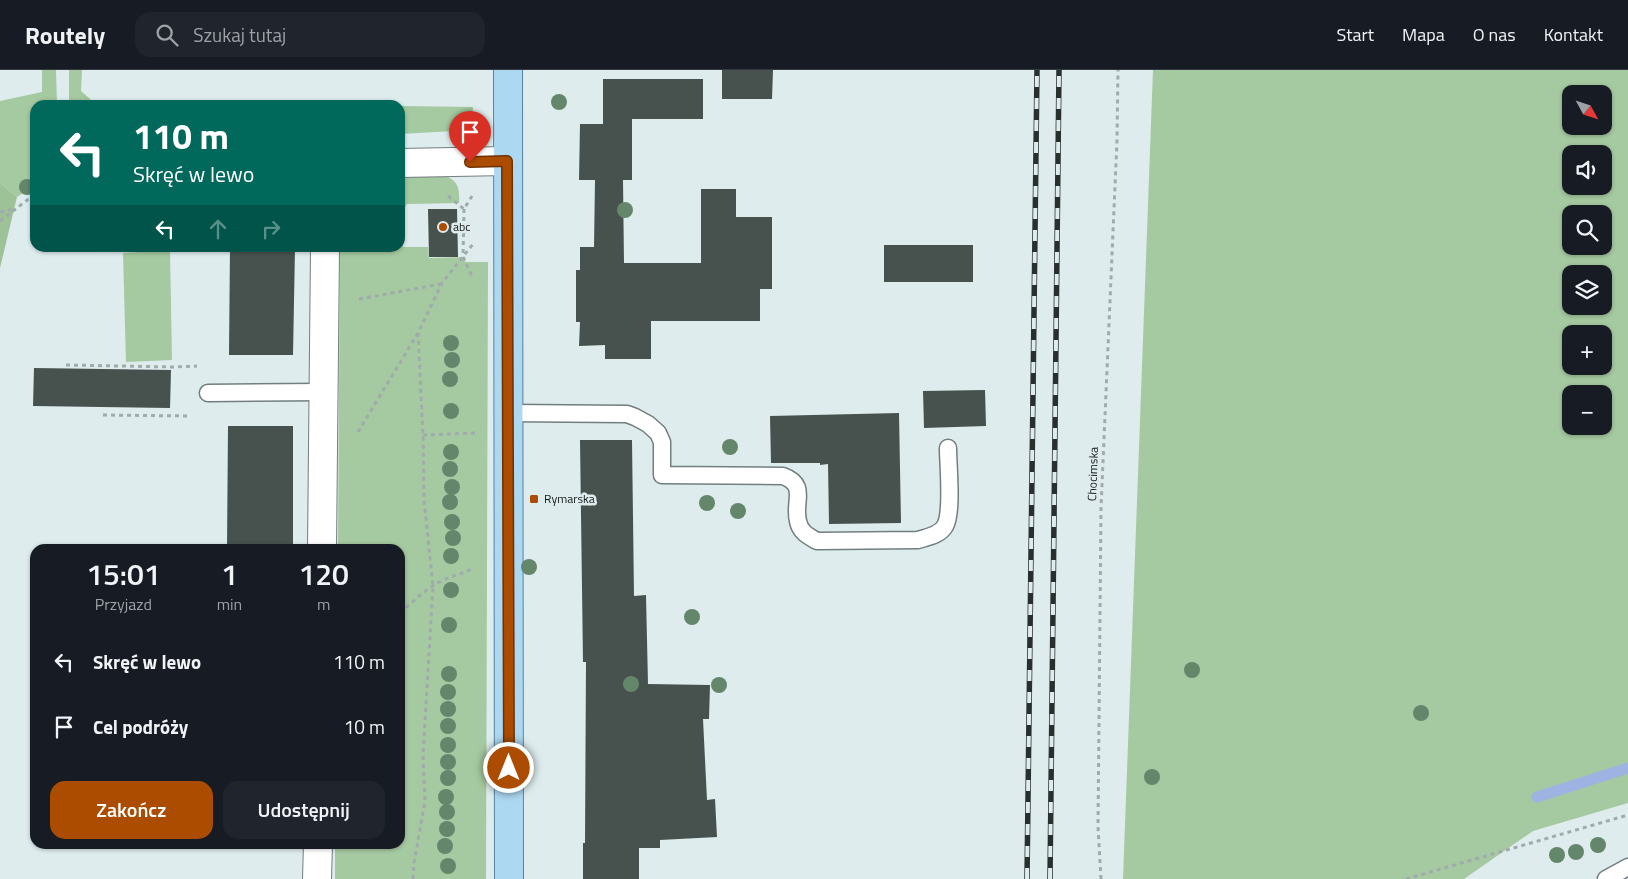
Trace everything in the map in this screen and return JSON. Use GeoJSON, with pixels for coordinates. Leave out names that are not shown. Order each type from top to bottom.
{"type":"FeatureCollection","features":[{"type":"Feature","properties":{"kind":"main road"},"geometry":{"type":"LineString","coordinates":[[508,70],[509,879]]}},
{"type":"Feature","properties":{"kind":"street"},"geometry":{"type":"LineString","coordinates":[[405,163],[507,161]]}},
{"type":"Feature","properties":{"kind":"street"},"geometry":{"type":"LineString","coordinates":[[322,544],[325,252]]}},
{"type":"Feature","properties":{"kind":"street"},"geometry":{"type":"LineString","coordinates":[[317,879],[318,849]]}},
{"type":"Feature","properties":{"kind":"lane"},"geometry":{"type":"LineString","coordinates":[[208,392],[324,392]]}},
{"type":"Feature","properties":{"kind":"lane"},"geometry":{"type":"LineString","coordinates":[[508,413],[627,414],[648,424],[658,433],[662,442],[662,475],[783,476],[792,480],[798,489],[798,522],[804,534],[817,541],[918,540],[934,536],[945,527],[949,514],[948,448]]}},
{"type":"Feature","properties":{"kind":"lane"},"geometry":{"type":"LineString","coordinates":[[1606,879],[1628,867]]}},
{"type":"Feature","properties":{"kind":"path","name":"Chocimska"},"geometry":{"type":"LineString","coordinates":[[1101,879],[1098,827],[1101,508],[1117,140],[1118,70]]}},
{"type":"Feature","properties":{"kind":"path"},"geometry":{"type":"LineString","coordinates":[[0,221],[30,198]]}},
{"type":"Feature","properties":{"kind":"path"},"geometry":{"type":"LineString","coordinates":[[0,212],[16,208]]}},
{"type":"Feature","properties":{"kind":"path"},"geometry":{"type":"LineString","coordinates":[[463,257],[464,209]]}},
{"type":"Feature","properties":{"kind":"path"},"geometry":{"type":"LineString","coordinates":[[323,460],[349,444],[362,426],[418,333],[442,283],[475,241]]}},
{"type":"Feature","properties":{"kind":"path"},"geometry":{"type":"LineString","coordinates":[[324,306],[442,283]]}},
{"type":"Feature","properties":{"kind":"path"},"geometry":{"type":"LineString","coordinates":[[413,879],[425,801],[423,756],[433,586],[424,500],[418,333]]}},
{"type":"Feature","properties":{"kind":"path"},"geometry":{"type":"LineString","coordinates":[[66,365],[198,366]]}},
{"type":"Feature","properties":{"kind":"path"},"geometry":{"type":"LineString","coordinates":[[103,415],[194,416]]}},
{"type":"Feature","properties":{"kind":"path"},"geometry":{"type":"LineString","coordinates":[[423,435],[480,432]]}},
{"type":"Feature","properties":{"kind":"path"},"geometry":{"type":"LineString","coordinates":[[405,608],[422,592],[442,580],[509,553]]}},
{"type":"Feature","properties":{"kind":"path"},"geometry":{"type":"LineString","coordinates":[[1406,879],[1628,815]]}},
{"type":"Feature","properties":{"kind":"green space"},"geometry":{"type":"Polygon","coordinates":[[[42,70],[56,70],[57,100],[30,100],[30,189],[17,197],[0,183],[0,101],[42,92],[42,70]]]}},
{"type":"Feature","properties":{"kind":"green space"},"geometry":{"type":"Polygon","coordinates":[[[69,70],[82,70],[81,91],[91,100],[69,100],[69,70]]]}},
{"type":"Feature","properties":{"kind":"green space"},"geometry":{"type":"Polygon","coordinates":[[[1153,70],[1628,70],[1628,803],[1533,831],[1464,879],[1123,879],[1153,70]]]}},
{"type":"Feature","properties":{"kind":"green space"},"geometry":{"type":"Polygon","coordinates":[[[405,106],[473,107],[472,130],[405,134],[405,106]]]}},
{"type":"Feature","properties":{"kind":"green space"},"geometry":{"type":"Polygon","coordinates":[[[439,174],[450,178],[458,187],[459,203],[407,204],[405,207],[405,175],[439,174]]]}},
{"type":"Feature","properties":{"kind":"green space"},"geometry":{"type":"Polygon","coordinates":[[[0,183],[17,197],[0,268],[0,183]]]}},
{"type":"Feature","properties":{"kind":"green space"},"geometry":{"type":"Polygon","coordinates":[[[405,247],[428,247],[429,258],[465,257],[465,262],[488,262],[486,879],[335,879],[335,849],[405,849],[405,544],[338,544],[340,252],[405,252],[405,247]]]}},
{"type":"Feature","properties":{"kind":"green space"},"geometry":{"type":"Polygon","coordinates":[[[170,252],[172,360],[126,362],[123,253],[170,252]]]}},
{"type":"Feature","properties":{"kind":"building"},"geometry":{"type":"Polygon","coordinates":[[[722,70],[773,70],[772,99],[722,99],[722,70]]]}},
{"type":"Feature","properties":{"kind":"building"},"geometry":{"type":"Polygon","coordinates":[[[603,79],[703,79],[703,119],[632,119],[632,180],[623,180],[624,263],[701,263],[701,189],[736,189],[736,217],[772,217],[772,289],[760,289],[760,321],[651,321],[651,359],[605,359],[605,345],[579,346],[580,322],[576,322],[576,270],[580,270],[580,247],[594,247],[595,180],[579,180],[580,124],[603,124],[603,79]]]}},
{"type":"Feature","properties":{"kind":"building"},"geometry":{"type":"Polygon","coordinates":[[[428,209],[457,209],[458,257],[429,257],[428,209]]]}},
{"type":"Feature","properties":{"kind":"building"},"geometry":{"type":"Polygon","coordinates":[[[884,245],[973,245],[973,282],[884,282],[884,245]]]}},
{"type":"Feature","properties":{"kind":"building"},"geometry":{"type":"Polygon","coordinates":[[[230,252],[295,252],[293,355],[229,355],[230,252]]]}},
{"type":"Feature","properties":{"kind":"building"},"geometry":{"type":"Polygon","coordinates":[[[34,368],[171,370],[170,408],[33,406],[34,368]]]}},
{"type":"Feature","properties":{"kind":"building"},"geometry":{"type":"Polygon","coordinates":[[[985,390],[986,426],[924,428],[923,391],[985,390]]]}},
{"type":"Feature","properties":{"kind":"building"},"geometry":{"type":"Polygon","coordinates":[[[899,413],[901,523],[829,524],[828,464],[771,463],[770,416],[899,413]]]}},
{"type":"Feature","properties":{"kind":"building"},"geometry":{"type":"Polygon","coordinates":[[[228,426],[293,426],[293,544],[227,544],[228,426]]]}},
{"type":"Feature","properties":{"kind":"building"},"geometry":{"type":"Polygon","coordinates":[[[580,440],[632,440],[634,596],[646,595],[648,684],[710,685],[709,719],[703,719],[707,800],[715,799],[717,837],[660,840],[660,848],[639,848],[639,879],[583,879],[583,843],[585,843],[586,662],[583,662],[580,440]]]}},
{"type":"Feature","properties":{"kind":"waterway"},"geometry":{"type":"LineString","coordinates":[[1537,797],[1628,768]]}},
{"type":"Feature","properties":{"kind":"railway"},"geometry":{"type":"LineString","coordinates":[[1027,879],[1037,70]]}},
{"type":"Feature","properties":{"kind":"railway"},"geometry":{"type":"LineString","coordinates":[[1050,879],[1059,70]]}},
{"type":"Feature","properties":{"kind":"place","name":"abc"},"geometry":{"type":"Point","coordinates":[443,227]}},
{"type":"Feature","properties":{"kind":"place","name":"Rymarska"},"geometry":{"type":"Point","coordinates":[534,499]}},
{"type":"Feature","properties":{"kind":"route"},"geometry":{"type":"LineString","coordinates":[[470,162],[507,161],[509,768]]}}]}
